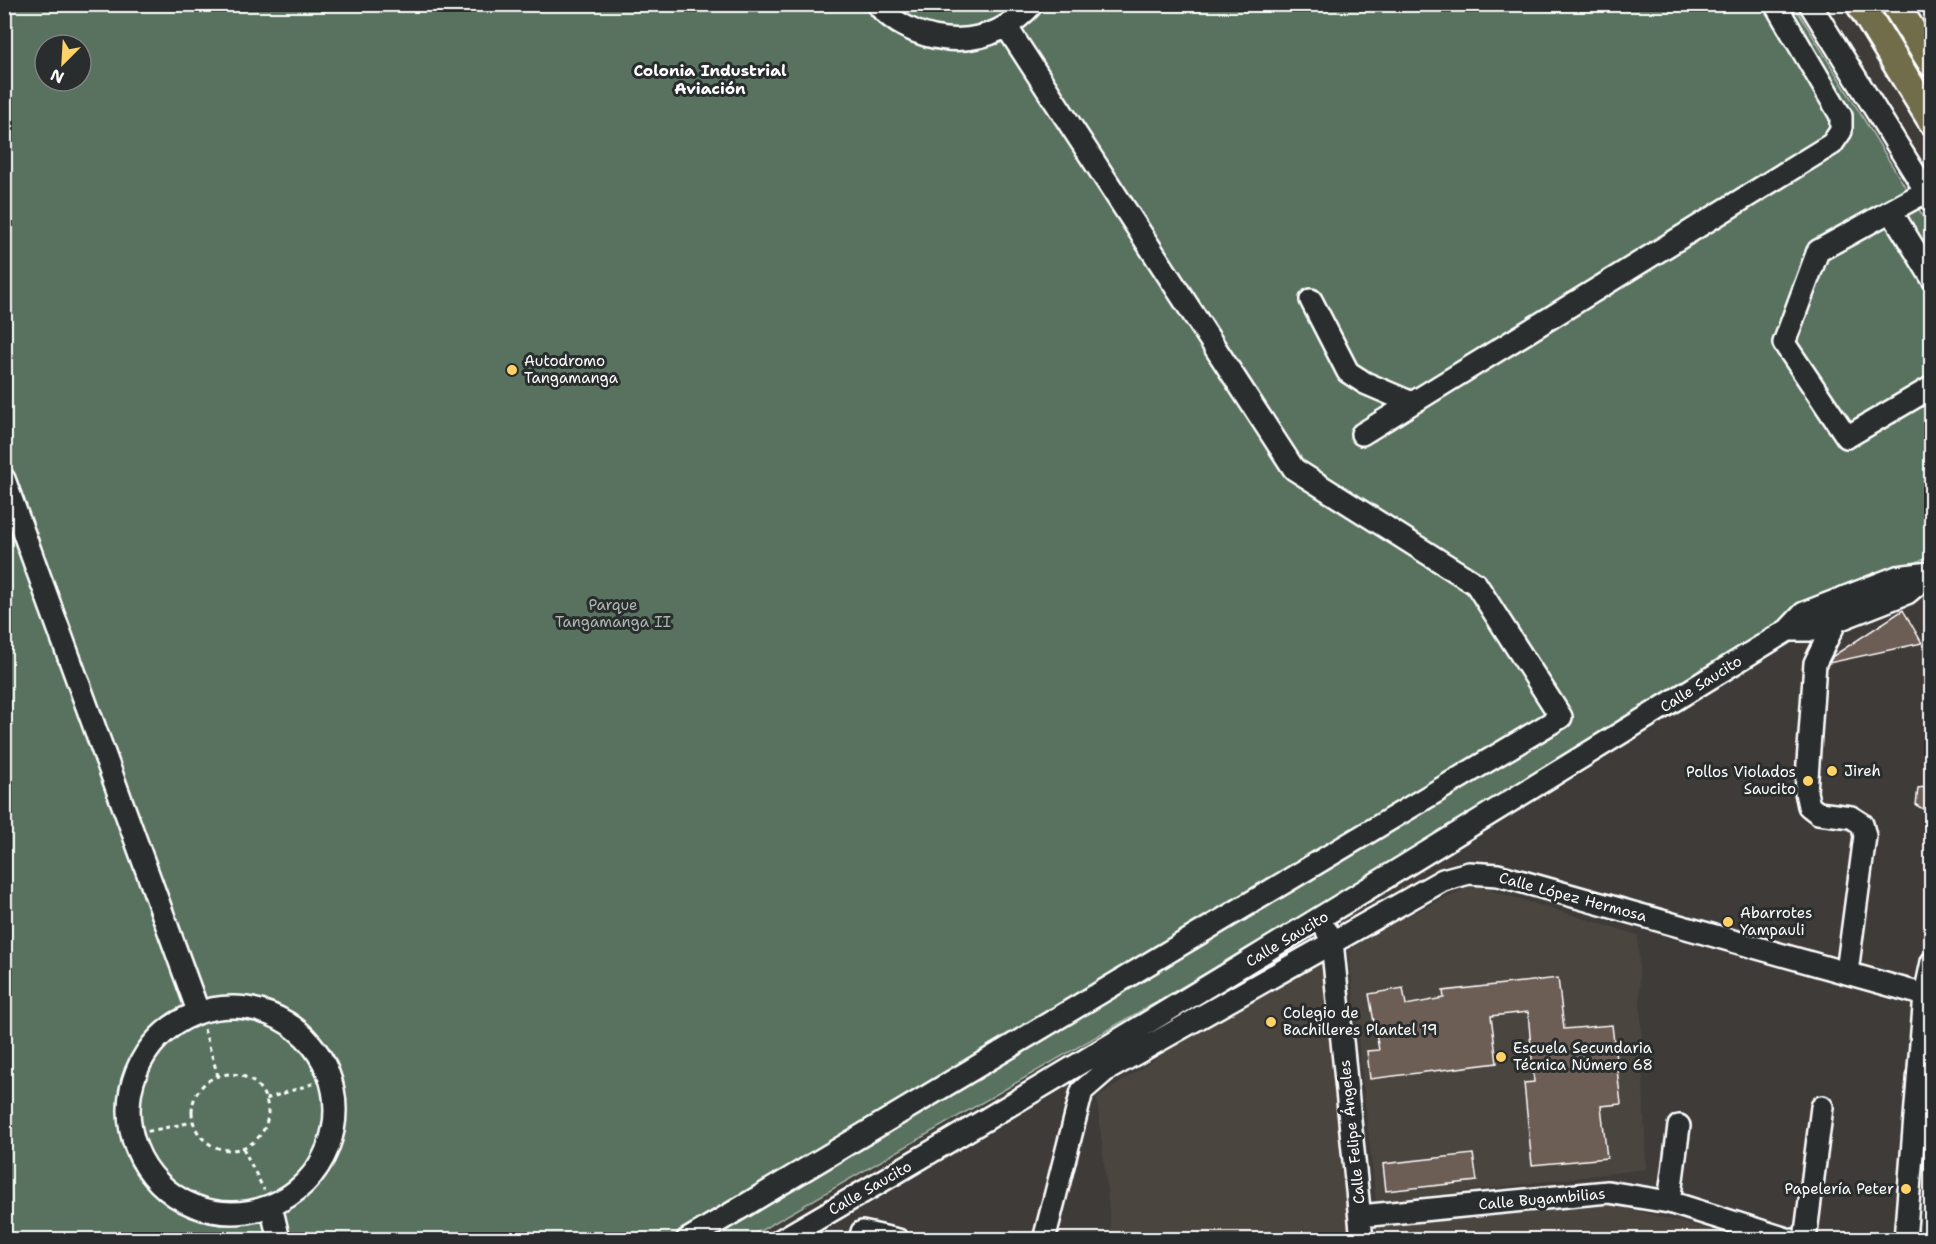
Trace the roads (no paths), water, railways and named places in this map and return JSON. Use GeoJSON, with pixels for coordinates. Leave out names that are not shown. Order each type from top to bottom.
{"type":"FeatureCollection","features":[{"type":"Feature","properties":{"kind":"main road"},"geometry":{"type":"LineString","coordinates":[[1860,4],[1932,122]]}},
{"type":"Feature","properties":{"kind":"main road"},"geometry":{"type":"LineString","coordinates":[[1895,4],[1932,63]]}},
{"type":"Feature","properties":{"kind":"street"},"geometry":{"type":"LineString","coordinates":[[877,4],[887,16],[915,33],[947,40],[980,37],[1006,26],[1032,4]]}},
{"type":"Feature","properties":{"kind":"street"},"geometry":{"type":"LineString","coordinates":[[1362,434],[1833,144],[1841,131],[1841,116],[1775,4]]}},
{"type":"Feature","properties":{"kind":"street"},"geometry":{"type":"LineString","coordinates":[[1810,4],[1928,196],[1890,211],[1818,251],[1784,343],[1847,437],[1932,387]]}},
{"type":"Feature","properties":{"kind":"street"},"geometry":{"type":"LineString","coordinates":[[687,1239],[1561,717],[1476,584],[1294,469],[1006,26]]}},
{"type":"Feature","properties":{"kind":"street"},"geometry":{"type":"LineString","coordinates":[[1890,211],[1932,278]]}},
{"type":"Feature","properties":{"kind":"street"},"geometry":{"type":"LineString","coordinates":[[1311,300],[1348,372],[1365,383],[1412,403]]}},
{"type":"Feature","properties":{"kind":"street"},"geometry":{"type":"LineString","coordinates":[[4,479],[198,1011]]}},
{"type":"Feature","properties":{"kind":"street","name":"Calle Saucito"},"geometry":{"type":"LineString","coordinates":[[781,1239],[980,1124],[1321,919],[1788,630],[1804,613],[1897,576],[1931,573]]}},
{"type":"Feature","properties":{"kind":"street","name":"Calle Saucito"},"geometry":{"type":"LineString","coordinates":[[1788,630],[1813,630],[1907,593],[1931,573]]}},
{"type":"Feature","properties":{"kind":"street"},"geometry":{"type":"LineString","coordinates":[[1846,972],[1865,836],[1862,824],[1851,817],[1818,813],[1809,806],[1806,792],[1815,663],[1836,621],[1857,593]]}},
{"type":"Feature","properties":{"kind":"street","name":"Calle López Hermosa"},"geometry":{"type":"LineString","coordinates":[[1044,1239],[1082,1090],[1105,1071],[1443,880],[1469,873],[1498,875],[1928,996]]}},
{"type":"Feature","properties":{"kind":"street","name":"Calle Felipe Ángeles"},"geometry":{"type":"LineString","coordinates":[[1321,919],[1332,941],[1362,1239]]}},
{"type":"Feature","properties":{"kind":"street"},"geometry":{"type":"LineString","coordinates":[[1905,1239],[1922,1143],[1928,996],[1932,962]]}},
{"type":"Feature","properties":{"kind":"street"},"geometry":{"type":"LineString","coordinates":[[234,1006],[270,1013],[301,1032],[324,1060],[336,1095],[332,1144],[314,1176],[287,1199],[253,1213],[216,1213],[170,1194],[145,1168],[130,1135],[128,1098],[138,1064],[160,1035],[198,1011],[234,1006]]}},
{"type":"Feature","properties":{"kind":"street"},"geometry":{"type":"LineString","coordinates":[[1805,1239],[1822,1107]]}},
{"type":"Feature","properties":{"kind":"street"},"geometry":{"type":"LineString","coordinates":[[1669,1202],[1679,1126]]}},
{"type":"Feature","properties":{"kind":"street","name":"Calle Bugambilias"},"geometry":{"type":"LineString","coordinates":[[1360,1216],[1608,1192],[1669,1202],[1790,1239]]}},
{"type":"Feature","properties":{"kind":"street"},"geometry":{"type":"LineString","coordinates":[[271,1206],[279,1239]]}},
{"type":"Feature","properties":{"kind":"street"},"geometry":{"type":"LineString","coordinates":[[861,1236],[898,1239]]}},
{"type":"Feature","properties":{"kind":"place","name":"Autodromo Tangamanga"},"geometry":{"type":"Point","coordinates":[512,370]}},
{"type":"Feature","properties":{"kind":"place","name":"Jireh"},"geometry":{"type":"Point","coordinates":[1832,771]}},
{"type":"Feature","properties":{"kind":"place","name":"Pollos Violados Saucito"},"geometry":{"type":"Point","coordinates":[1808,781]}},
{"type":"Feature","properties":{"kind":"place","name":"Abarrotes Yampauli"},"geometry":{"type":"Point","coordinates":[1728,922]}},
{"type":"Feature","properties":{"kind":"place","name":"Colegio de Bachilleres Plantel 19"},"geometry":{"type":"Point","coordinates":[1271,1022]}},
{"type":"Feature","properties":{"kind":"place","name":"Escuela Secundaria Técnica Número 68"},"geometry":{"type":"Point","coordinates":[1501,1057]}},
{"type":"Feature","properties":{"kind":"place","name":"Papelería Peter"},"geometry":{"type":"Point","coordinates":[1906,1189]}},
{"type":"Feature","properties":{"kind":"district","name":"Colonia Industrial Aviación"},"geometry":{"type":"Point","coordinates":[710,79]}},
{"type":"Feature","properties":{"kind":"park label","name":"Parque Tangamanga II"},"geometry":{"type":"Point","coordinates":[613,614]}}]}
